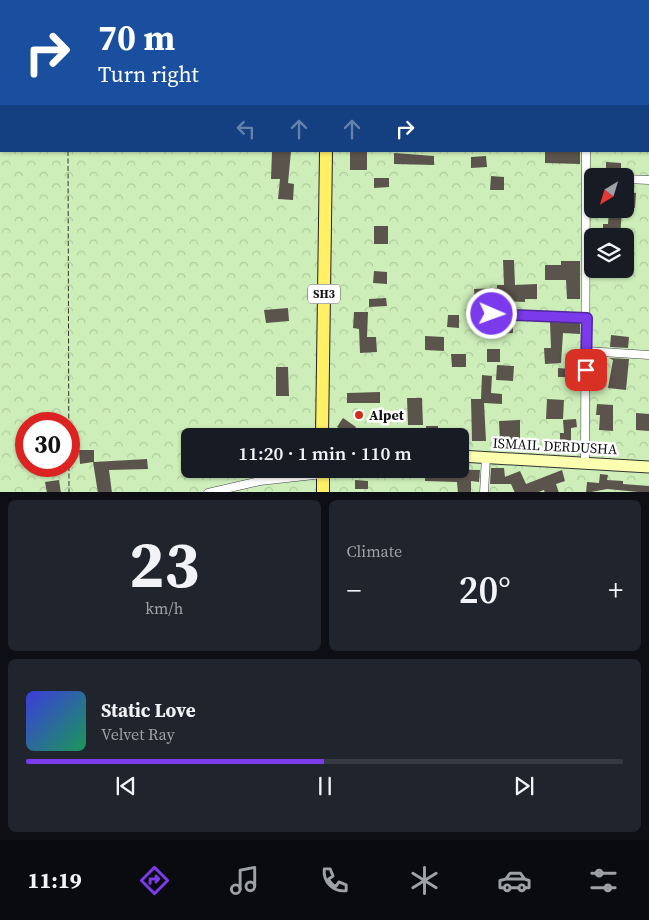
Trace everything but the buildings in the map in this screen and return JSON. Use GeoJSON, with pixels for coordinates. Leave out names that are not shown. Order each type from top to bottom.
{"type":"FeatureCollection","features":[{"type":"Feature","properties":{"kind":"main road","name":"SH3"},"geometry":{"type":"LineString","coordinates":[[322,428],[326,152]]}},
{"type":"Feature","properties":{"kind":"main road","name":"ISMAIL DERDUSHA"},"geometry":{"type":"LineString","coordinates":[[469,456],[649,467]]}},
{"type":"Feature","properties":{"kind":"main road"},"geometry":{"type":"LineString","coordinates":[[323,478],[323,492]]}},
{"type":"Feature","properties":{"kind":"street"},"geometry":{"type":"LineString","coordinates":[[586,152],[588,168]]}},
{"type":"Feature","properties":{"kind":"street"},"geometry":{"type":"LineString","coordinates":[[634,179],[649,180]]}},
{"type":"Feature","properties":{"kind":"street"},"geometry":{"type":"LineString","coordinates":[[585,463],[588,218]]}},
{"type":"Feature","properties":{"kind":"street"},"geometry":{"type":"LineString","coordinates":[[492,314],[587,318]]}},
{"type":"Feature","properties":{"kind":"street"},"geometry":{"type":"LineString","coordinates":[[586,351],[649,355]]}},
{"type":"Feature","properties":{"kind":"street"},"geometry":{"type":"LineString","coordinates":[[484,492],[486,457]]}},
{"type":"Feature","properties":{"kind":"street"},"geometry":{"type":"LineString","coordinates":[[208,492],[285,478]]}},
{"type":"Feature","properties":{"kind":"path"},"geometry":{"type":"LineString","coordinates":[[68,152],[69,492]]}},
{"type":"Feature","properties":{"kind":"green space"},"geometry":{"type":"Polygon","coordinates":[[[0,152],[649,152],[649,492],[0,492],[0,152]]]}},
{"type":"Feature","properties":{"kind":"place","name":"Alpet"},"geometry":{"type":"Point","coordinates":[359,415]}},
{"type":"Feature","properties":{"kind":"route"},"geometry":{"type":"LineString","coordinates":[[492,314],[587,318],[586,370]]}}]}
